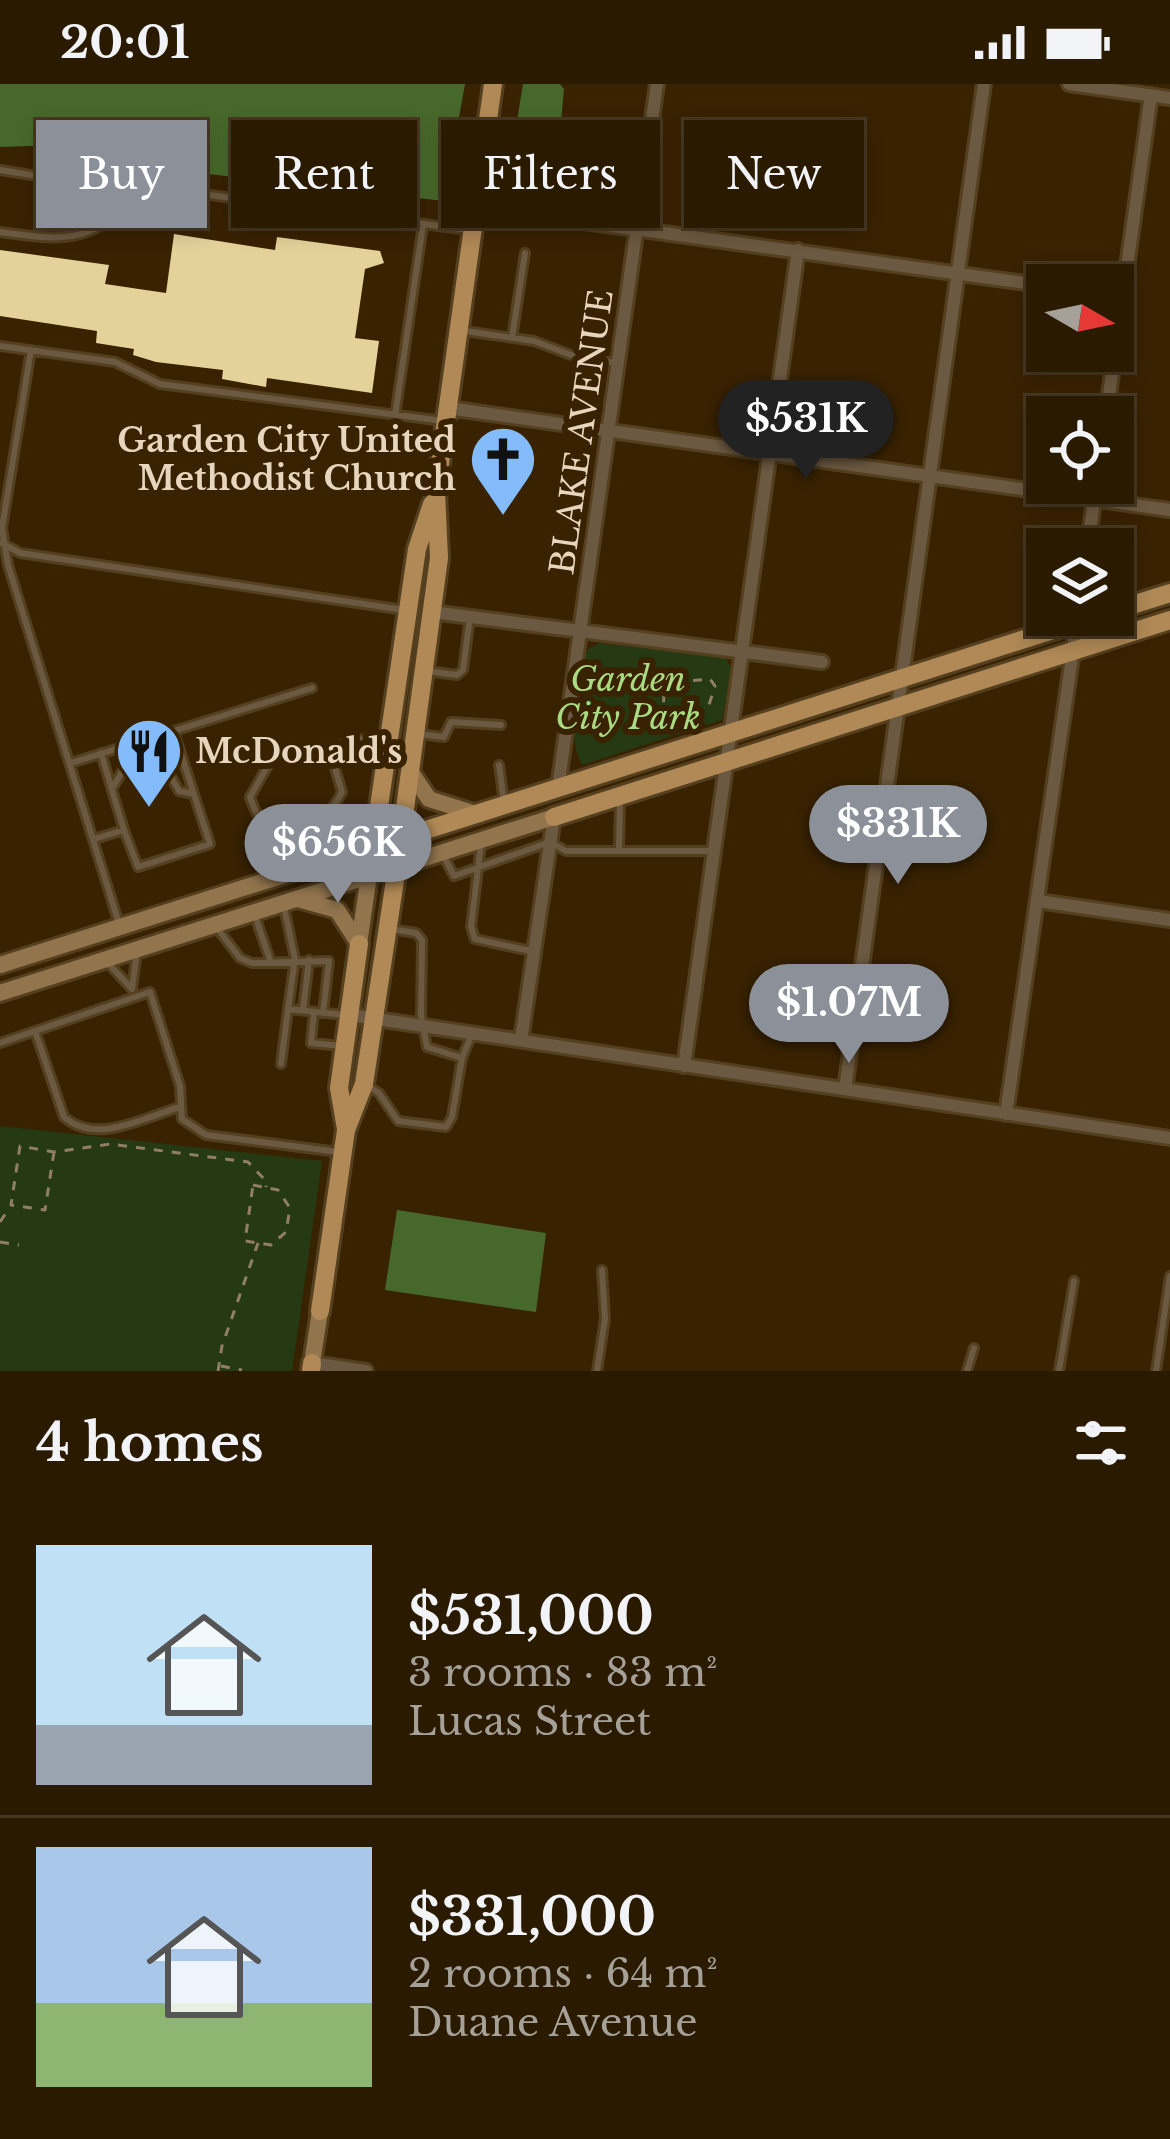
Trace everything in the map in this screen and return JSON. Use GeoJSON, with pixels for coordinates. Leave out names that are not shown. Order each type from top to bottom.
{"type":"FeatureCollection","features":[{"type":"Feature","properties":{"kind":"main road"},"geometry":{"type":"LineString","coordinates":[[489,120],[494,84]]}},
{"type":"Feature","properties":{"kind":"main road"},"geometry":{"type":"LineString","coordinates":[[346,1130],[339,1088],[368,876],[417,549],[436,492],[473,228]]}},
{"type":"Feature","properties":{"kind":"main road"},"geometry":{"type":"LineString","coordinates":[[312,1367],[342,1153],[364,1084],[397,867],[439,558],[436,492]]}},
{"type":"Feature","properties":{"kind":"main road"},"geometry":{"type":"LineString","coordinates":[[1134,604],[1170,593]]}},
{"type":"Feature","properties":{"kind":"main road"},"geometry":{"type":"LineString","coordinates":[[0,993],[1170,620]]}},
{"type":"Feature","properties":{"kind":"main road"},"geometry":{"type":"LineString","coordinates":[[0,965],[1026,636]]}},
{"type":"Feature","properties":{"kind":"main road"},"geometry":{"type":"LineString","coordinates":[[410,771],[429,800],[476,814]]}},
{"type":"Feature","properties":{"kind":"main road"},"geometry":{"type":"LineString","coordinates":[[291,901],[337,910],[359,944]]}},
{"type":"Feature","properties":{"kind":"street","name":"BLAKE AVENUE"},"geometry":{"type":"LineString","coordinates":[[653,120],[658,84]]}},
{"type":"Feature","properties":{"kind":"street"},"geometry":{"type":"LineString","coordinates":[[844,1089],[984,84]]}},
{"type":"Feature","properties":{"kind":"street"},"geometry":{"type":"LineString","coordinates":[[1070,84],[1170,98]]}},
{"type":"Feature","properties":{"kind":"street"},"geometry":{"type":"LineString","coordinates":[[1123,264],[1151,95]]}},
{"type":"Feature","properties":{"kind":"street","name":"BLAKE AVENUE"},"geometry":{"type":"LineString","coordinates":[[558,788],[637,228]]}},
{"type":"Feature","properties":{"kind":"street"},"geometry":{"type":"LineString","coordinates":[[637,228],[1026,283]]}},
{"type":"Feature","properties":{"kind":"street"},"geometry":{"type":"LineString","coordinates":[[684,1066],[798,250]]}},
{"type":"Feature","properties":{"kind":"street"},"geometry":{"type":"LineString","coordinates":[[447,414],[609,430],[1026,489]]}},
{"type":"Feature","properties":{"kind":"street"},"geometry":{"type":"LineString","coordinates":[[1129,504],[1170,510]]}},
{"type":"Feature","properties":{"kind":"street"},"geometry":{"type":"LineString","coordinates":[[432,612],[822,662]]}},
{"type":"Feature","properties":{"kind":"street"},"geometry":{"type":"LineString","coordinates":[[1006,1114],[1075,636]]}},
{"type":"Feature","properties":{"kind":"street"},"geometry":{"type":"LineString","coordinates":[[521,1040],[554,817]]}},
{"type":"Feature","properties":{"kind":"street"},"geometry":{"type":"LineString","coordinates":[[1038,902],[1170,920]]}},
{"type":"Feature","properties":{"kind":"street"},"geometry":{"type":"LineString","coordinates":[[350,1015],[1170,1138]]}},
{"type":"Feature","properties":{"kind":"street"},"geometry":{"type":"LineString","coordinates":[[312,1367],[366,1371]]}},
{"type":"Feature","properties":{"kind":"lane"},"geometry":{"type":"LineString","coordinates":[[0,170],[36,176]]}},
{"type":"Feature","properties":{"kind":"lane"},"geometry":{"type":"LineString","coordinates":[[207,195],[473,231]]}},
{"type":"Feature","properties":{"kind":"lane"},"geometry":{"type":"LineString","coordinates":[[395,416],[423,224]]}},
{"type":"Feature","properties":{"kind":"lane"},"geometry":{"type":"LineString","coordinates":[[0,232],[75,239],[100,228]]}},
{"type":"Feature","properties":{"kind":"lane"},"geometry":{"type":"LineString","coordinates":[[512,338],[525,253]]}},
{"type":"Feature","properties":{"kind":"lane"},"geometry":{"type":"LineString","coordinates":[[458,330],[619,364]]}},
{"type":"Feature","properties":{"kind":"lane"},"geometry":{"type":"LineString","coordinates":[[0,346],[115,362],[160,384],[395,416],[447,414]]}},
{"type":"Feature","properties":{"kind":"lane"},"geometry":{"type":"LineString","coordinates":[[31,350],[3,544],[120,927]]}},
{"type":"Feature","properties":{"kind":"lane"},"geometry":{"type":"LineString","coordinates":[[3,544],[20,553],[407,610]]}},
{"type":"Feature","properties":{"kind":"lane"},"geometry":{"type":"LineString","coordinates":[[424,671],[458,675],[464,670],[470,617]]}},
{"type":"Feature","properties":{"kind":"lane"},"geometry":{"type":"LineString","coordinates":[[71,763],[311,688]]}},
{"type":"Feature","properties":{"kind":"lane"},"geometry":{"type":"LineString","coordinates":[[415,734],[444,737],[451,722],[500,725]]}},
{"type":"Feature","properties":{"kind":"lane"},"geometry":{"type":"LineString","coordinates":[[101,753],[137,867],[210,844],[173,731]]}},
{"type":"Feature","properties":{"kind":"lane"},"geometry":{"type":"LineString","coordinates":[[284,875],[278,849],[260,830],[250,796],[272,760],[389,734]]}},
{"type":"Feature","properties":{"kind":"lane"},"geometry":{"type":"LineString","coordinates":[[270,840],[323,821],[335,806],[342,792],[329,748]]}},
{"type":"Feature","properties":{"kind":"lane"},"geometry":{"type":"LineString","coordinates":[[112,789],[126,765],[152,758],[165,766],[179,791],[194,794]]}},
{"type":"Feature","properties":{"kind":"lane"},"geometry":{"type":"LineString","coordinates":[[500,765],[505,805]]}},
{"type":"Feature","properties":{"kind":"lane"},"geometry":{"type":"LineString","coordinates":[[619,851],[620,796]]}},
{"type":"Feature","properties":{"kind":"lane"},"geometry":{"type":"LineString","coordinates":[[94,838],[124,830]]}},
{"type":"Feature","properties":{"kind":"lane"},"geometry":{"type":"LineString","coordinates":[[481,840],[482,867],[471,927],[475,939],[534,951]]}},
{"type":"Feature","properties":{"kind":"lane"},"geometry":{"type":"LineString","coordinates":[[442,852],[450,874],[550,842],[566,851],[713,851]]}},
{"type":"Feature","properties":{"kind":"lane"},"geometry":{"type":"LineString","coordinates":[[280,1064],[295,959],[291,901]]}},
{"type":"Feature","properties":{"kind":"lane"},"geometry":{"type":"LineString","coordinates":[[254,912],[270,962]]}},
{"type":"Feature","properties":{"kind":"lane"},"geometry":{"type":"LineString","coordinates":[[214,925],[240,958],[329,961],[311,1042],[345,1047]]}},
{"type":"Feature","properties":{"kind":"lane"},"geometry":{"type":"LineString","coordinates":[[388,928],[416,933],[422,940],[421,1015],[427,1047],[462,1058]]}},
{"type":"Feature","properties":{"kind":"lane"},"geometry":{"type":"LineString","coordinates":[[133,993],[137,949]]}},
{"type":"Feature","properties":{"kind":"lane"},"geometry":{"type":"LineString","coordinates":[[104,960],[133,993]]}},
{"type":"Feature","properties":{"kind":"lane"},"geometry":{"type":"LineString","coordinates":[[303,1010],[309,960]]}},
{"type":"Feature","properties":{"kind":"lane"},"geometry":{"type":"LineString","coordinates":[[0,1043],[133,993],[151,992],[180,1086],[182,1119],[206,1135],[342,1153]]}},
{"type":"Feature","properties":{"kind":"lane"},"geometry":{"type":"LineString","coordinates":[[288,1009],[350,1015]]}},
{"type":"Feature","properties":{"kind":"lane"},"geometry":{"type":"LineString","coordinates":[[35,1031],[64,1117],[73,1125],[99,1131],[180,1107]]}},
{"type":"Feature","properties":{"kind":"lane"},"geometry":{"type":"LineString","coordinates":[[364,1084],[379,1093],[398,1121],[446,1127],[472,1033]]}},
{"type":"Feature","properties":{"kind":"lane"},"geometry":{"type":"LineString","coordinates":[[598,1371],[605,1318],[602,1270]]}},
{"type":"Feature","properties":{"kind":"lane"},"geometry":{"type":"LineString","coordinates":[[1156,1371],[1170,1276]]}},
{"type":"Feature","properties":{"kind":"lane"},"geometry":{"type":"LineString","coordinates":[[1059,1371],[1073,1280]]}},
{"type":"Feature","properties":{"kind":"lane"},"geometry":{"type":"LineString","coordinates":[[968,1371],[974,1348]]}},
{"type":"Feature","properties":{"kind":"path"},"geometry":{"type":"LineString","coordinates":[[645,726],[657,727],[670,717],[697,715],[708,708],[715,686],[710,679],[699,678],[663,691],[654,688],[653,678]]}},
{"type":"Feature","properties":{"kind":"path"},"geometry":{"type":"LineString","coordinates":[[663,691],[663,713],[670,717]]}},
{"type":"Feature","properties":{"kind":"path"},"geometry":{"type":"LineString","coordinates":[[657,727],[660,735]]}},
{"type":"Feature","properties":{"kind":"path"},"geometry":{"type":"LineString","coordinates":[[0,1222],[11,1205],[20,1146],[54,1152],[110,1144],[248,1162],[266,1187]]}},
{"type":"Feature","properties":{"kind":"path"},"geometry":{"type":"LineString","coordinates":[[11,1205],[45,1210],[54,1152]]}},
{"type":"Feature","properties":{"kind":"path"},"geometry":{"type":"LineString","coordinates":[[253,1186],[278,1190],[290,1219],[278,1240],[258,1243],[244,1241],[253,1186]]}},
{"type":"Feature","properties":{"kind":"path"},"geometry":{"type":"LineString","coordinates":[[0,1242],[19,1245]]}},
{"type":"Feature","properties":{"kind":"path"},"geometry":{"type":"LineString","coordinates":[[242,1370],[219,1369],[258,1243]]}},
{"type":"Feature","properties":{"kind":"green space"},"geometry":{"type":"Polygon","coordinates":[[[0,84],[465,84],[459,120],[441,120],[441,201],[417,198],[417,120],[231,120],[231,177],[207,174],[207,120],[36,120],[36,146],[0,147],[0,84]]]}},
{"type":"Feature","properties":{"kind":"green space"},"geometry":{"type":"Polygon","coordinates":[[[523,84],[560,84],[564,89],[561,120],[517,120],[523,84]]]}},
{"type":"Feature","properties":{"kind":"green space","name":"Garden City Park"},"geometry":{"type":"Polygon","coordinates":[[[599,643],[725,657],[732,670],[722,720],[582,765],[574,738],[576,695],[583,652],[599,643]]]}},
{"type":"Feature","properties":{"kind":"green space"},"geometry":{"type":"Polygon","coordinates":[[[0,1126],[322,1161],[292,1371],[0,1371],[0,1126]]]}},
{"type":"Feature","properties":{"kind":"green space"},"geometry":{"type":"Polygon","coordinates":[[[397,1210],[546,1233],[536,1312],[385,1290],[397,1210]]]}},
{"type":"Feature","properties":{"kind":"building"},"geometry":{"type":"Polygon","coordinates":[[[174,234],[275,250],[277,237],[380,251],[384,263],[365,269],[355,338],[379,341],[372,393],[267,378],[266,387],[222,379],[223,370],[156,362],[133,355],[134,349],[96,343],[97,331],[0,316],[0,250],[109,265],[105,284],[166,293],[174,234]]]}},
{"type":"Feature","properties":{"kind":"place","name":"Garden City United Methodist Church"},"geometry":{"type":"Point","coordinates":[503,518]}},
{"type":"Feature","properties":{"kind":"place","name":"McDonald's"},"geometry":{"type":"Point","coordinates":[149,810]}}]}
